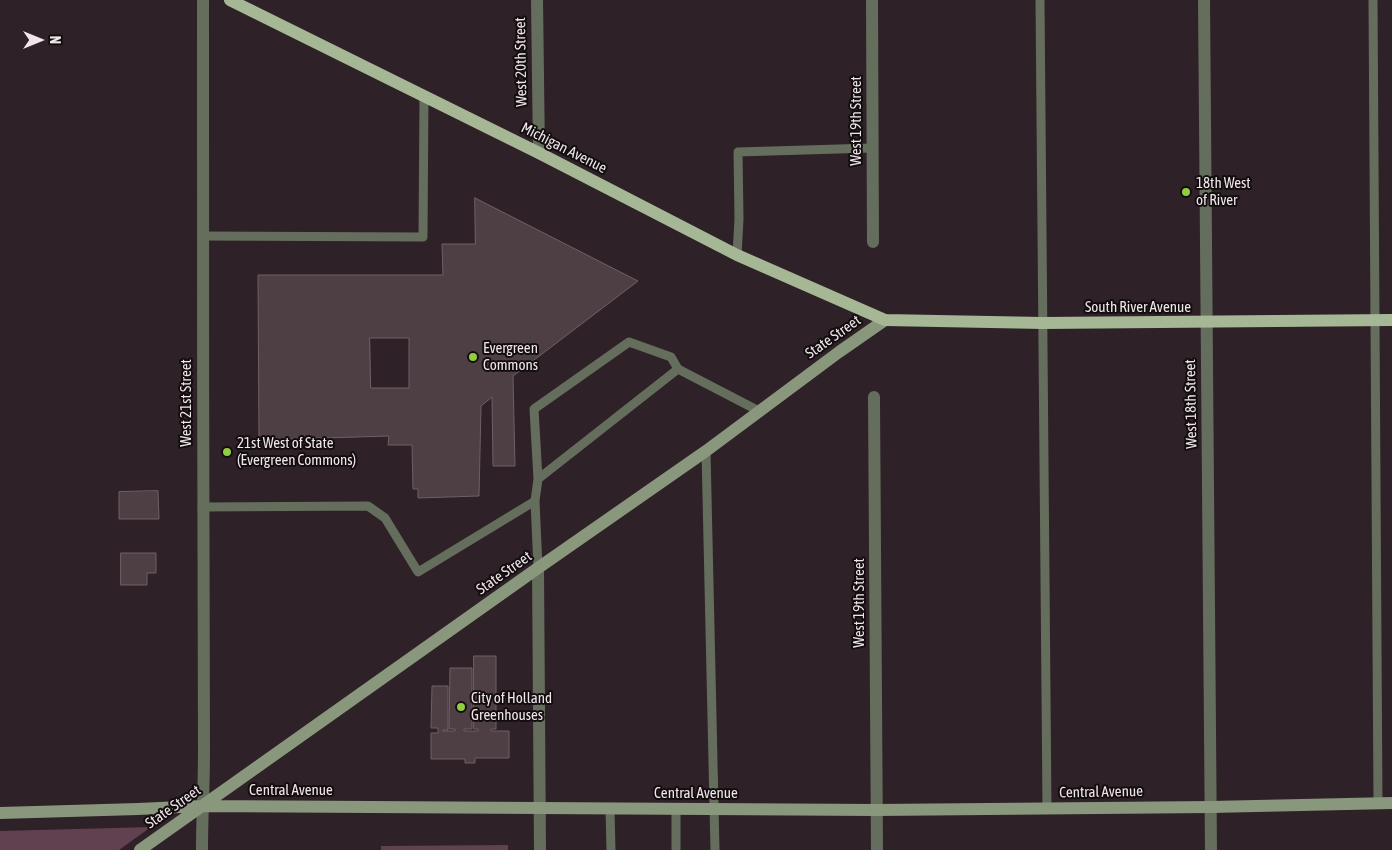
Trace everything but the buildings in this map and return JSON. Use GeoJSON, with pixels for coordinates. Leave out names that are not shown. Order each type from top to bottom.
{"type":"FeatureCollection","features":[{"type":"Feature","properties":{"kind":"main road","name":"Michigan Avenue"},"geometry":{"type":"LineString","coordinates":[[230,0],[539,153],[737,256],[885,320]]}},
{"type":"Feature","properties":{"kind":"main road","name":"South River Avenue"},"geometry":{"type":"LineString","coordinates":[[885,320],[1043,323],[1392,320]]}},
{"type":"Feature","properties":{"kind":"street","name":"West 21st Street"},"geometry":{"type":"LineString","coordinates":[[202,850],[204,756],[202,507],[203,0]]}},
{"type":"Feature","properties":{"kind":"street","name":"West 20th Street"},"geometry":{"type":"LineString","coordinates":[[537,0],[539,153]]}},
{"type":"Feature","properties":{"kind":"street","name":"West 19th Street"},"geometry":{"type":"LineString","coordinates":[[872,0],[873,242]]}},
{"type":"Feature","properties":{"kind":"street","name":"West 18th Street"},"geometry":{"type":"LineString","coordinates":[[1204,0],[1211,850]]}},
{"type":"Feature","properties":{"kind":"street","name":"State Street"},"geometry":{"type":"LineString","coordinates":[[140,850],[706,451],[885,320]]}},
{"type":"Feature","properties":{"kind":"street","name":"West 19th Street"},"geometry":{"type":"LineString","coordinates":[[874,397],[877,850]]}},
{"type":"Feature","properties":{"kind":"street"},"geometry":{"type":"LineString","coordinates":[[538,568],[540,850]]}},
{"type":"Feature","properties":{"kind":"street","name":"Central Avenue"},"geometry":{"type":"LineString","coordinates":[[0,813],[202,806],[876,810],[1211,807],[1392,803]]}},
{"type":"Feature","properties":{"kind":"lane"},"geometry":{"type":"LineString","coordinates":[[1040,0],[1047,809]]}},
{"type":"Feature","properties":{"kind":"lane"},"geometry":{"type":"LineString","coordinates":[[1373,0],[1378,803]]}},
{"type":"Feature","properties":{"kind":"lane"},"geometry":{"type":"LineString","coordinates":[[202,236],[423,237],[424,96]]}},
{"type":"Feature","properties":{"kind":"lane"},"geometry":{"type":"LineString","coordinates":[[737,256],[739,219],[738,152],[872,148]]}},
{"type":"Feature","properties":{"kind":"lane"},"geometry":{"type":"LineString","coordinates":[[538,568],[535,501],[538,479],[534,409],[630,342],[670,357],[678,369],[760,411]]}},
{"type":"Feature","properties":{"kind":"lane"},"geometry":{"type":"LineString","coordinates":[[538,479],[678,369]]}},
{"type":"Feature","properties":{"kind":"lane"},"geometry":{"type":"LineString","coordinates":[[706,451],[715,850]]}},
{"type":"Feature","properties":{"kind":"lane"},"geometry":{"type":"LineString","coordinates":[[202,507],[368,506],[385,518],[418,572],[535,501]]}},
{"type":"Feature","properties":{"kind":"lane"},"geometry":{"type":"LineString","coordinates":[[610,809],[611,850]]}},
{"type":"Feature","properties":{"kind":"lane"},"geometry":{"type":"LineString","coordinates":[[676,809],[676,850]]}},
{"type":"Feature","properties":{"kind":"shaded area"},"geometry":{"type":"Polygon","coordinates":[[[151,827],[119,850],[0,850],[0,831],[151,827]]]}},
{"type":"Feature","properties":{"kind":"shaded area"},"geometry":{"type":"Polygon","coordinates":[[[508,845],[508,850],[381,850],[381,846],[508,845]]]}},
{"type":"Feature","properties":{"kind":"place","name":"18th West of River"},"geometry":{"type":"Point","coordinates":[1186,192]}},
{"type":"Feature","properties":{"kind":"place","name":"Evergreen Commons"},"geometry":{"type":"Point","coordinates":[473,357]}},
{"type":"Feature","properties":{"kind":"place","name":"21st West of State (Evergreen Commons)"},"geometry":{"type":"Point","coordinates":[227,452]}},
{"type":"Feature","properties":{"kind":"place","name":"City of Holland Greenhouses"},"geometry":{"type":"Point","coordinates":[461,707]}}]}
